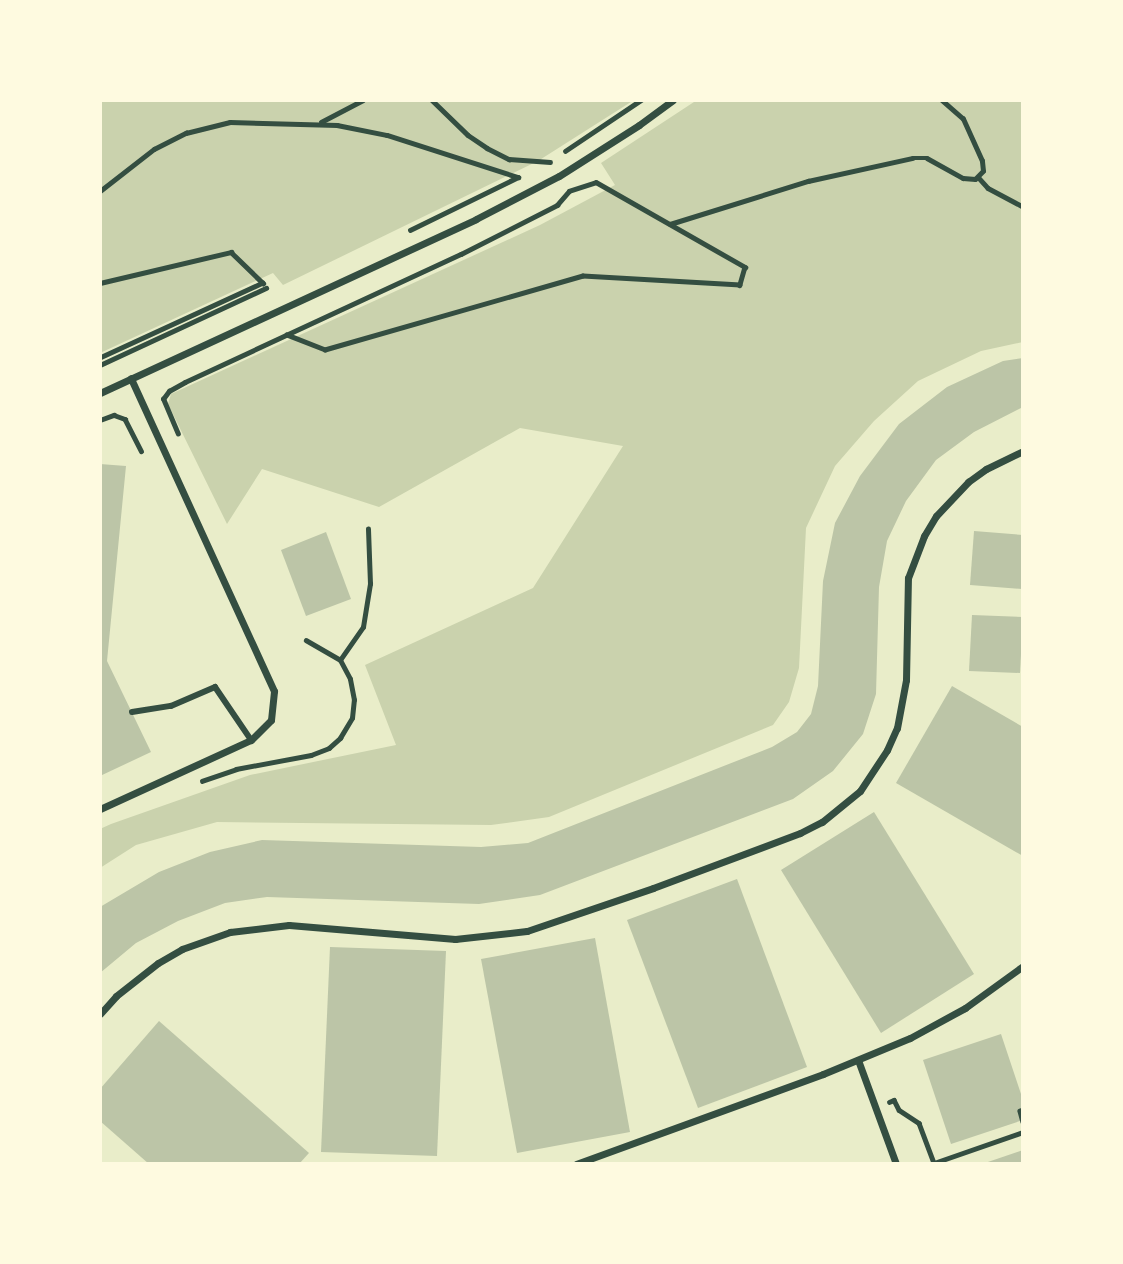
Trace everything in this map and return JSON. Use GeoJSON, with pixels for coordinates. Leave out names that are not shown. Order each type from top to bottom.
{"type":"FeatureCollection","features":[{"type":"Feature","properties":{"kind":"street"},"geometry":{"type":"LineString","coordinates":[[100,393],[477,219],[559,176],[673,100]]}},
{"type":"Feature","properties":{"kind":"street"},"geometry":{"type":"LineString","coordinates":[[100,809],[251,740],[271,720],[274,691],[131,378]]}},
{"type":"Feature","properties":{"kind":"street"},"geometry":{"type":"LineString","coordinates":[[100,1014],[116,996],[158,963],[182,949],[230,932],[289,925],[455,939],[527,931],[653,888],[800,833],[822,822],[860,791],[887,750],[897,728],[906,680],[908,579],[924,536],[936,516],[968,482],[986,469],[1023,451]]}},
{"type":"Feature","properties":{"kind":"street"},"geometry":{"type":"LineString","coordinates":[[132,712],[171,706],[215,687],[251,740]]}},
{"type":"Feature","properties":{"kind":"street"},"geometry":{"type":"LineString","coordinates":[[576,1164],[858,1060],[942,1021],[1023,966]]}},
{"type":"Feature","properties":{"kind":"street"},"geometry":{"type":"LineString","coordinates":[[858,1060],[896,1164]]}},
{"type":"Feature","properties":{"kind":"path"},"geometry":{"type":"LineString","coordinates":[[318,123],[363,100]]}},
{"type":"Feature","properties":{"kind":"path"},"geometry":{"type":"LineString","coordinates":[[432,100],[468,135],[487,148],[509,159],[550,162]]}},
{"type":"Feature","properties":{"kind":"path"},"geometry":{"type":"LineString","coordinates":[[539,167],[641,100]]}},
{"type":"Feature","properties":{"kind":"path"},"geometry":{"type":"LineString","coordinates":[[670,224],[808,181],[913,158],[927,158],[970,181],[979,177],[983,171],[982,161],[963,119],[941,100]]}},
{"type":"Feature","properties":{"kind":"path"},"geometry":{"type":"LineString","coordinates":[[100,191],[154,149],[186,132],[230,122],[318,123],[387,135],[518,177]]}},
{"type":"Feature","properties":{"kind":"path"},"geometry":{"type":"LineString","coordinates":[[404,233],[528,172]]}},
{"type":"Feature","properties":{"kind":"path"},"geometry":{"type":"LineString","coordinates":[[979,177],[988,188],[1023,208]]}},
{"type":"Feature","properties":{"kind":"path"},"geometry":{"type":"LineString","coordinates":[[178,434],[163,399],[169,391],[287,335],[472,248],[557,205],[569,191],[596,181],[745,267],[740,285],[583,276],[325,350],[287,335]]}},
{"type":"Feature","properties":{"kind":"path"},"geometry":{"type":"LineString","coordinates":[[100,283],[231,252],[264,286]]}},
{"type":"Feature","properties":{"kind":"path"},"geometry":{"type":"LineString","coordinates":[[100,358],[264,286]]}},
{"type":"Feature","properties":{"kind":"path"},"geometry":{"type":"LineString","coordinates":[[100,365],[264,286]]}},
{"type":"Feature","properties":{"kind":"path"},"geometry":{"type":"LineString","coordinates":[[100,420],[114,415],[125,419],[141,451]]}},
{"type":"Feature","properties":{"kind":"path"},"geometry":{"type":"LineString","coordinates":[[340,660],[363,627],[370,584],[368,529]]}},
{"type":"Feature","properties":{"kind":"path"},"geometry":{"type":"LineString","coordinates":[[200,782],[236,769],[310,755],[329,748],[340,738],[352,718],[354,700],[349,679],[340,660],[306,640]]}},
{"type":"Feature","properties":{"kind":"path"},"geometry":{"type":"LineString","coordinates":[[875,1106],[894,1100],[899,1110],[919,1123],[934,1163],[1023,1132]]}},
{"type":"Feature","properties":{"kind":"path"},"geometry":{"type":"LineString","coordinates":[[1023,1110],[1020,1111],[1023,1122]]}},
{"type":"Feature","properties":{"kind":"green space"},"geometry":{"type":"Polygon","coordinates":[[[100,100],[634,100],[538,161],[283,285],[273,273],[100,353],[100,100]]]}},
{"type":"Feature","properties":{"kind":"green space"},"geometry":{"type":"Polygon","coordinates":[[[697,100],[1023,100],[1023,342],[981,351],[918,381],[874,421],[835,466],[806,528],[799,668],[789,702],[773,725],[549,817],[491,825],[217,822],[136,845],[100,868],[100,829],[111,824],[250,775],[396,745],[365,665],[533,588],[623,446],[520,428],[379,507],[262,469],[227,524],[168,404],[171,394],[540,225],[615,185],[601,163],[697,100]]]}},
{"type":"Feature","properties":{"kind":"building"},"geometry":{"type":"Polygon","coordinates":[[[1023,358],[1023,407],[974,432],[936,460],[906,501],[887,541],[879,587],[876,694],[863,734],[833,771],[793,799],[540,895],[479,904],[267,897],[225,903],[178,921],[136,943],[100,973],[100,907],[159,872],[210,852],[262,840],[481,847],[528,843],[772,747],[797,732],[811,714],[818,686],[823,581],[835,523],[860,476],[899,424],[947,387],[1003,361],[1023,358]]]}},
{"type":"Feature","properties":{"kind":"building"},"geometry":{"type":"Polygon","coordinates":[[[100,464],[126,466],[107,661],[151,752],[100,776],[100,464]]]}},
{"type":"Feature","properties":{"kind":"building"},"geometry":{"type":"Polygon","coordinates":[[[974,531],[1023,535],[1022,589],[970,585],[974,531]]]}},
{"type":"Feature","properties":{"kind":"building"},"geometry":{"type":"Polygon","coordinates":[[[326,532],[351,599],[306,616],[281,550],[326,532]]]}},
{"type":"Feature","properties":{"kind":"building"},"geometry":{"type":"Polygon","coordinates":[[[972,615],[1023,617],[1020,673],[969,671],[972,615]]]}},
{"type":"Feature","properties":{"kind":"building"},"geometry":{"type":"Polygon","coordinates":[[[952,686],[1023,727],[1023,856],[896,783],[952,686]]]}},
{"type":"Feature","properties":{"kind":"building"},"geometry":{"type":"Polygon","coordinates":[[[874,812],[974,974],[881,1033],[781,870],[874,812]]]}},
{"type":"Feature","properties":{"kind":"building"},"geometry":{"type":"Polygon","coordinates":[[[737,879],[807,1067],[698,1108],[627,920],[737,879]]]}},
{"type":"Feature","properties":{"kind":"building"},"geometry":{"type":"Polygon","coordinates":[[[595,938],[630,1132],[517,1153],[481,959],[595,938]]]}},
{"type":"Feature","properties":{"kind":"building"},"geometry":{"type":"Polygon","coordinates":[[[330,947],[446,951],[437,1156],[321,1152],[330,947]]]}},
{"type":"Feature","properties":{"kind":"building"},"geometry":{"type":"Polygon","coordinates":[[[159,1021],[309,1153],[299,1164],[149,1164],[100,1121],[100,1089],[159,1021]]]}},
{"type":"Feature","properties":{"kind":"building"},"geometry":{"type":"Polygon","coordinates":[[[1001,1034],[1023,1100],[1023,1120],[951,1144],[923,1060],[1001,1034]]]}},
{"type":"Feature","properties":{"kind":"building"},"geometry":{"type":"Polygon","coordinates":[[[1023,1150],[1023,1164],[982,1164],[1023,1150]]]}}]}
